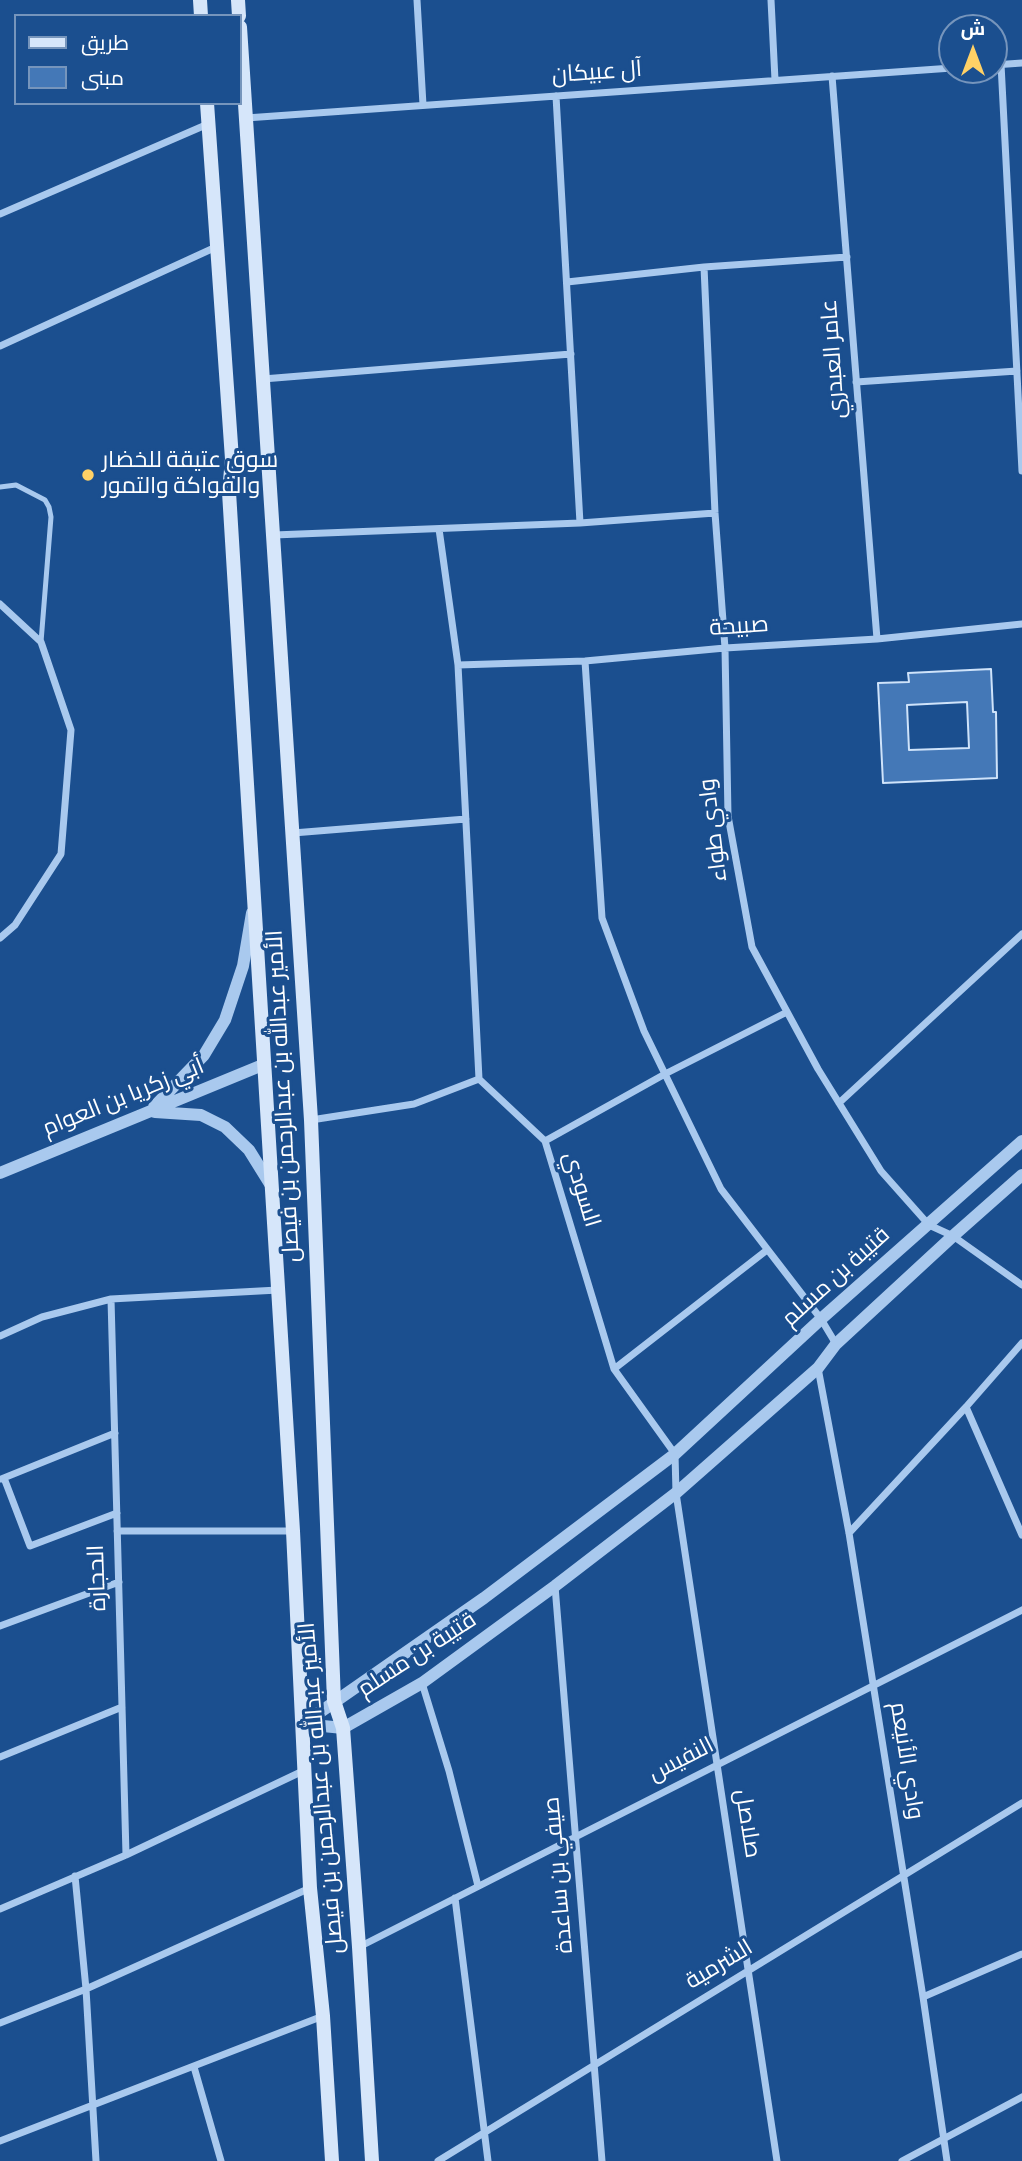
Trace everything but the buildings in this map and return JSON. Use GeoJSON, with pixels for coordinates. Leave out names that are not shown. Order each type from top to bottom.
{"type":"FeatureCollection","features":[{"type":"Feature","properties":{"kind":"main road","name":"الأمير عبدالله بن عبدالرحمن بن فيصل"},"geometry":{"type":"LineString","coordinates":[[242,57],[311,1120],[334,1702],[343,1728],[372,2161]]}},
{"type":"Feature","properties":{"kind":"main road","name":"الأمير عبدالله بن عبدالرحمن بن فيصل"},"geometry":{"type":"LineString","coordinates":[[207,105],[232,459],[229,492],[293,1531],[310,1888],[324,2016],[332,2161]]}},
{"type":"Feature","properties":{"kind":"street"},"geometry":{"type":"LineString","coordinates":[[416,0],[423,105]]}},
{"type":"Feature","properties":{"kind":"street"},"geometry":{"type":"LineString","coordinates":[[771,0],[775,80]]}},
{"type":"Feature","properties":{"kind":"street","name":"آل عبيكان"},"geometry":{"type":"LineString","coordinates":[[246,118],[938,69]]}},
{"type":"Feature","properties":{"kind":"street","name":"عامر العبدري"},"geometry":{"type":"LineString","coordinates":[[832,76],[877,639]]}},
{"type":"Feature","properties":{"kind":"street"},"geometry":{"type":"LineString","coordinates":[[999,84],[1011,243],[1022,471]]}},
{"type":"Feature","properties":{"kind":"street"},"geometry":{"type":"LineString","coordinates":[[556,96],[580,523]]}},
{"type":"Feature","properties":{"kind":"street"},"geometry":{"type":"LineString","coordinates":[[0,214],[209,124]]}},
{"type":"Feature","properties":{"kind":"street"},"geometry":{"type":"LineString","coordinates":[[1011,243],[1022,242]]}},
{"type":"Feature","properties":{"kind":"street"},"geometry":{"type":"LineString","coordinates":[[0,346],[217,247]]}},
{"type":"Feature","properties":{"kind":"street"},"geometry":{"type":"LineString","coordinates":[[567,282],[704,267],[847,257]]}},
{"type":"Feature","properties":{"kind":"street","name":"وادي طواء"},"geometry":{"type":"LineString","coordinates":[[704,267],[715,513],[725,648],[728,816],[752,947],[839,1103],[881,1171],[929,1225],[953,1236],[1022,1285]]}},
{"type":"Feature","properties":{"kind":"street"},"geometry":{"type":"LineString","coordinates":[[263,379],[571,354]]}},
{"type":"Feature","properties":{"kind":"street"},"geometry":{"type":"LineString","coordinates":[[856,382],[1017,371]]}},
{"type":"Feature","properties":{"kind":"street"},"geometry":{"type":"LineString","coordinates":[[274,535],[580,523],[715,513]]}},
{"type":"Feature","properties":{"kind":"street"},"geometry":{"type":"LineString","coordinates":[[311,1120],[414,1104],[479,1079],[458,666],[439,529]]}},
{"type":"Feature","properties":{"kind":"street"},"geometry":{"type":"LineString","coordinates":[[0,604],[41,642],[71,730],[61,854],[15,925],[0,938]]}},
{"type":"Feature","properties":{"kind":"street","name":"صبيحة"},"geometry":{"type":"LineString","coordinates":[[458,666],[585,661],[1022,625]]}},
{"type":"Feature","properties":{"kind":"street"},"geometry":{"type":"LineString","coordinates":[[585,661],[602,918],[644,1031],[721,1188],[821,1319],[836,1344]]}},
{"type":"Feature","properties":{"kind":"street"},"geometry":{"type":"LineString","coordinates":[[293,833],[466,819]]}},
{"type":"Feature","properties":{"kind":"street","name":"الأمير عبدالله بن عبدالرحمن بن فيصل"},"geometry":{"type":"LineString","coordinates":[[148,1112],[204,1055],[225,1020],[243,966],[254,898]]}},
{"type":"Feature","properties":{"kind":"street"},"geometry":{"type":"LineString","coordinates":[[839,1103],[1022,934]]}},
{"type":"Feature","properties":{"kind":"street"},"geometry":{"type":"LineString","coordinates":[[545,1141],[665,1074],[787,1012]]}},
{"type":"Feature","properties":{"kind":"street","name":"أبي زكريا بن العوام"},"geometry":{"type":"LineString","coordinates":[[0,1173],[265,1064]]}},
{"type":"Feature","properties":{"kind":"street","name":"السودي"},"geometry":{"type":"LineString","coordinates":[[479,1079],[545,1141],[614,1369],[675,1454]]}},
{"type":"Feature","properties":{"kind":"street","name":"الأمير عبدالله بن عبدالرحمن بن فيصل"},"geometry":{"type":"LineString","coordinates":[[148,1112],[201,1115],[225,1127],[249,1150],[272,1187]]}},
{"type":"Feature","properties":{"kind":"street","name":"قتيبة بن مسلم"},"geometry":{"type":"LineString","coordinates":[[303,1724],[484,1598],[675,1454],[821,1319],[1022,1141]]}},
{"type":"Feature","properties":{"kind":"street","name":"قتيبة بن مسلم"},"geometry":{"type":"LineString","coordinates":[[343,1728],[422,1683],[555,1587],[676,1493],[818,1367],[836,1344],[1022,1175]]}},
{"type":"Feature","properties":{"kind":"street"},"geometry":{"type":"LineString","coordinates":[[614,1369],[767,1250]]}},
{"type":"Feature","properties":{"kind":"street"},"geometry":{"type":"LineString","coordinates":[[0,1336],[42,1317],[111,1299],[279,1290]]}},
{"type":"Feature","properties":{"kind":"street","name":"الحجارة"},"geometry":{"type":"LineString","coordinates":[[111,1299],[126,1855]]}},
{"type":"Feature","properties":{"kind":"street"},"geometry":{"type":"LineString","coordinates":[[849,1533],[967,1407],[1022,1343]]}},
{"type":"Feature","properties":{"kind":"street","name":"وادي الأنيعم"},"geometry":{"type":"LineString","coordinates":[[818,1367],[874,1686],[947,2161]]}},
{"type":"Feature","properties":{"kind":"street"},"geometry":{"type":"LineString","coordinates":[[967,1407],[1022,1535]]}},
{"type":"Feature","properties":{"kind":"street"},"geometry":{"type":"LineString","coordinates":[[115,1433],[2,1479],[30,1546],[117,1513]]}},
{"type":"Feature","properties":{"kind":"street"},"geometry":{"type":"LineString","coordinates":[[675,1454],[676,1493]]}},
{"type":"Feature","properties":{"kind":"street","name":"صلاصل"},"geometry":{"type":"LineString","coordinates":[[676,1493],[776,2161]]}},
{"type":"Feature","properties":{"kind":"street"},"geometry":{"type":"LineString","coordinates":[[117,1531],[293,1531]]}},
{"type":"Feature","properties":{"kind":"street"},"geometry":{"type":"LineString","coordinates":[[0,1626],[118,1582]]}},
{"type":"Feature","properties":{"kind":"street","name":"صيفي بن ساعدة"},"geometry":{"type":"LineString","coordinates":[[555,1587],[602,2161]]}},
{"type":"Feature","properties":{"kind":"street","name":"النفيس"},"geometry":{"type":"LineString","coordinates":[[359,1947],[1022,1610]]}},
{"type":"Feature","properties":{"kind":"street"},"geometry":{"type":"LineString","coordinates":[[422,1683],[449,1771],[478,1886]]}},
{"type":"Feature","properties":{"kind":"street"},"geometry":{"type":"LineString","coordinates":[[0,1757],[122,1707]]}},
{"type":"Feature","properties":{"kind":"street"},"geometry":{"type":"LineString","coordinates":[[303,1724],[343,1728]]}},
{"type":"Feature","properties":{"kind":"street"},"geometry":{"type":"LineString","coordinates":[[0,1909],[126,1855],[306,1770]]}},
{"type":"Feature","properties":{"kind":"street","name":"الشرمية"},"geometry":{"type":"LineString","coordinates":[[438,2161],[1022,1803]]}},
{"type":"Feature","properties":{"kind":"street"},"geometry":{"type":"LineString","coordinates":[[75,1876],[86,1989],[96,2161]]}},
{"type":"Feature","properties":{"kind":"street"},"geometry":{"type":"LineString","coordinates":[[0,2023],[86,1989],[310,1888]]}},
{"type":"Feature","properties":{"kind":"street"},"geometry":{"type":"LineString","coordinates":[[455,1898],[488,2161]]}},
{"type":"Feature","properties":{"kind":"street"},"geometry":{"type":"LineString","coordinates":[[923,1997],[1022,1954]]}},
{"type":"Feature","properties":{"kind":"street"},"geometry":{"type":"LineString","coordinates":[[0,2141],[324,2016]]}},
{"type":"Feature","properties":{"kind":"street"},"geometry":{"type":"LineString","coordinates":[[194,2067],[221,2161]]}},
{"type":"Feature","properties":{"kind":"street"},"geometry":{"type":"LineString","coordinates":[[902,2161],[1022,2096]]}},
{"type":"Feature","properties":{"kind":"lane"},"geometry":{"type":"LineString","coordinates":[[0,487],[16,485],[45,500],[49,507],[51,517],[41,642]]}},
{"type":"Feature","properties":{"kind":"place","name":"سوق عتيقة للخضار والفواكة والتمور"},"geometry":{"type":"Point","coordinates":[88,475]}}]}
